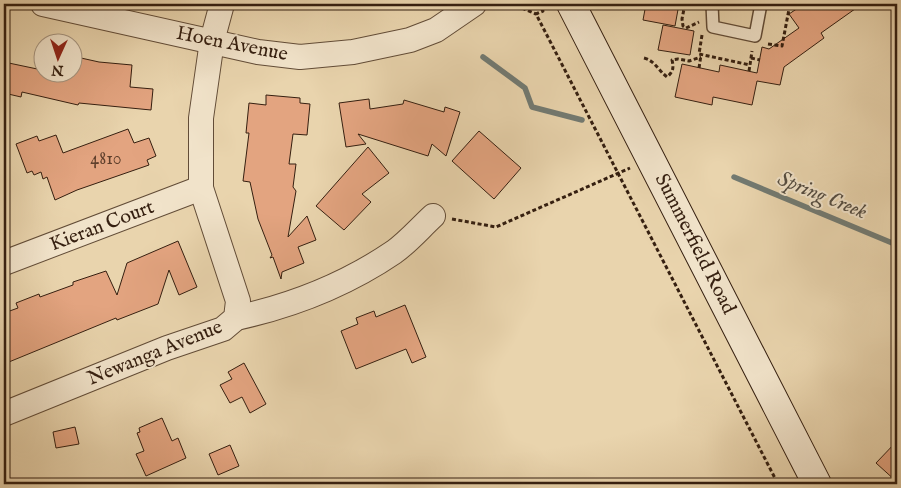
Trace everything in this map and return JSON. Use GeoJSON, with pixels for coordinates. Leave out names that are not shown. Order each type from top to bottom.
{"type":"FeatureCollection","features":[{"type":"Feature","properties":{"kind":"street","name":"Hoen Avenue"},"geometry":{"type":"LineString","coordinates":[[42,4],[258,52],[300,57],[353,52],[410,40],[436,30],[474,4]]}},
{"type":"Feature","properties":{"kind":"street","name":"Newanga Avenue"},"geometry":{"type":"LineString","coordinates":[[4,414],[167,348],[223,329],[236,318],[238,301],[201,188],[201,118],[212,41],[222,4]]}},
{"type":"Feature","properties":{"kind":"street","name":"Summerfield Road"},"geometry":{"type":"LineString","coordinates":[[571,4],[817,484]]}},
{"type":"Feature","properties":{"kind":"street","name":"Kieran Court"},"geometry":{"type":"LineString","coordinates":[[4,264],[201,188]]}},
{"type":"Feature","properties":{"kind":"street"},"geometry":{"type":"LineString","coordinates":[[236,318],[269,311],[350,278],[395,252],[433,216]]}},
{"type":"Feature","properties":{"kind":"lane"},"geometry":{"type":"LineString","coordinates":[[712,4],[713,27],[755,36],[761,4]]}},
{"type":"Feature","properties":{"kind":"path"},"geometry":{"type":"LineString","coordinates":[[536,14],[543,11],[538,4]]}},
{"type":"Feature","properties":{"kind":"path"},"geometry":{"type":"LineString","coordinates":[[522,8],[536,14],[778,484]]}},
{"type":"Feature","properties":{"kind":"path"},"geometry":{"type":"LineString","coordinates":[[644,58],[655,63],[667,78],[672,72],[672,60],[687,61],[701,56],[699,68]]}},
{"type":"Feature","properties":{"kind":"path"},"geometry":{"type":"LineString","coordinates":[[751,58],[760,60]]}},
{"type":"Feature","properties":{"kind":"path"},"geometry":{"type":"LineString","coordinates":[[686,66],[687,61]]}},
{"type":"Feature","properties":{"kind":"path"},"geometry":{"type":"LineString","coordinates":[[748,71],[750,65]]}},
{"type":"Feature","properties":{"kind":"path"},"geometry":{"type":"LineString","coordinates":[[433,216],[496,226],[617,173],[652,160]]}},
{"type":"Feature","properties":{"kind":"building"},"geometry":{"type":"Polygon","coordinates":[[[646,4],[679,4],[675,26],[643,20],[646,4]]]}},
{"type":"Feature","properties":{"kind":"building"},"geometry":{"type":"Polygon","coordinates":[[[804,4],[862,4],[821,33],[824,38],[784,67],[780,85],[757,81],[752,105],[713,97],[712,105],[675,97],[682,64],[719,72],[720,65],[757,73],[762,47],[769,49],[799,28],[789,14],[804,4]]]}},
{"type":"Feature","properties":{"kind":"building"},"geometry":{"type":"Polygon","coordinates":[[[663,25],[694,31],[690,55],[658,50],[663,25]]]}},
{"type":"Feature","properties":{"kind":"building"},"geometry":{"type":"Polygon","coordinates":[[[82,58],[132,65],[130,87],[153,89],[151,110],[79,103],[78,105],[22,92],[21,97],[4,93],[4,62],[32,68],[32,82],[82,82],[82,58]]]}},
{"type":"Feature","properties":{"kind":"building"},"geometry":{"type":"Polygon","coordinates":[[[266,95],[300,98],[300,103],[310,104],[307,135],[293,134],[289,164],[296,164],[293,187],[296,191],[288,237],[307,216],[316,240],[298,247],[304,263],[282,272],[281,279],[273,257],[270,258],[272,255],[258,219],[250,182],[243,181],[249,133],[246,133],[249,103],[266,105],[266,95]]]}},
{"type":"Feature","properties":{"kind":"building"},"geometry":{"type":"Polygon","coordinates":[[[369,99],[370,109],[403,104],[404,100],[444,112],[445,107],[460,112],[446,156],[432,144],[428,156],[358,134],[366,144],[346,147],[339,103],[369,99]]]}},
{"type":"Feature","properties":{"kind":"building"},"geometry":{"type":"Polygon","coordinates":[[[128,129],[134,143],[149,138],[156,156],[147,160],[149,165],[77,190],[55,200],[47,177],[43,179],[41,172],[34,175],[32,171],[27,173],[16,144],[37,136],[39,141],[56,135],[63,153],[128,129]]]}},
{"type":"Feature","properties":{"kind":"building"},"geometry":{"type":"Polygon","coordinates":[[[479,131],[521,168],[494,199],[452,161],[479,131]]]}},
{"type":"Feature","properties":{"kind":"building"},"geometry":{"type":"Polygon","coordinates":[[[368,147],[389,173],[362,194],[371,202],[344,230],[316,206],[368,147]]]}},
{"type":"Feature","properties":{"kind":"building"},"geometry":{"type":"Polygon","coordinates":[[[178,241],[197,287],[179,295],[169,270],[158,304],[117,320],[116,318],[4,364],[4,313],[18,308],[16,303],[39,294],[40,297],[73,285],[73,282],[106,271],[117,295],[127,263],[178,241]]]}},
{"type":"Feature","properties":{"kind":"building"},"geometry":{"type":"Polygon","coordinates":[[[405,305],[426,357],[412,363],[406,349],[356,369],[341,331],[358,324],[356,318],[374,311],[376,317],[405,305]]]}},
{"type":"Feature","properties":{"kind":"building"},"geometry":{"type":"Polygon","coordinates":[[[244,363],[266,404],[250,413],[242,397],[230,403],[220,385],[232,379],[228,372],[244,363]]]}},
{"type":"Feature","properties":{"kind":"building"},"geometry":{"type":"Polygon","coordinates":[[[162,418],[172,441],[178,438],[186,458],[146,476],[136,454],[144,451],[137,433],[140,432],[139,428],[162,418]]]}},
{"type":"Feature","properties":{"kind":"building"},"geometry":{"type":"Polygon","coordinates":[[[75,427],[79,444],[56,448],[53,432],[75,427]]]}},
{"type":"Feature","properties":{"kind":"building"},"geometry":{"type":"Polygon","coordinates":[[[897,441],[897,482],[876,463],[897,441]]]}},
{"type":"Feature","properties":{"kind":"building"},"geometry":{"type":"Polygon","coordinates":[[[230,445],[239,466],[218,475],[209,454],[230,445]]]}},
{"type":"Feature","properties":{"kind":"waterway","name":"Spring Creek"},"geometry":{"type":"LineString","coordinates":[[483,57],[525,88],[532,107],[582,120]]}},
{"type":"Feature","properties":{"kind":"waterway","name":"Spring Creek"},"geometry":{"type":"LineString","coordinates":[[734,177],[897,245]]}}]}
